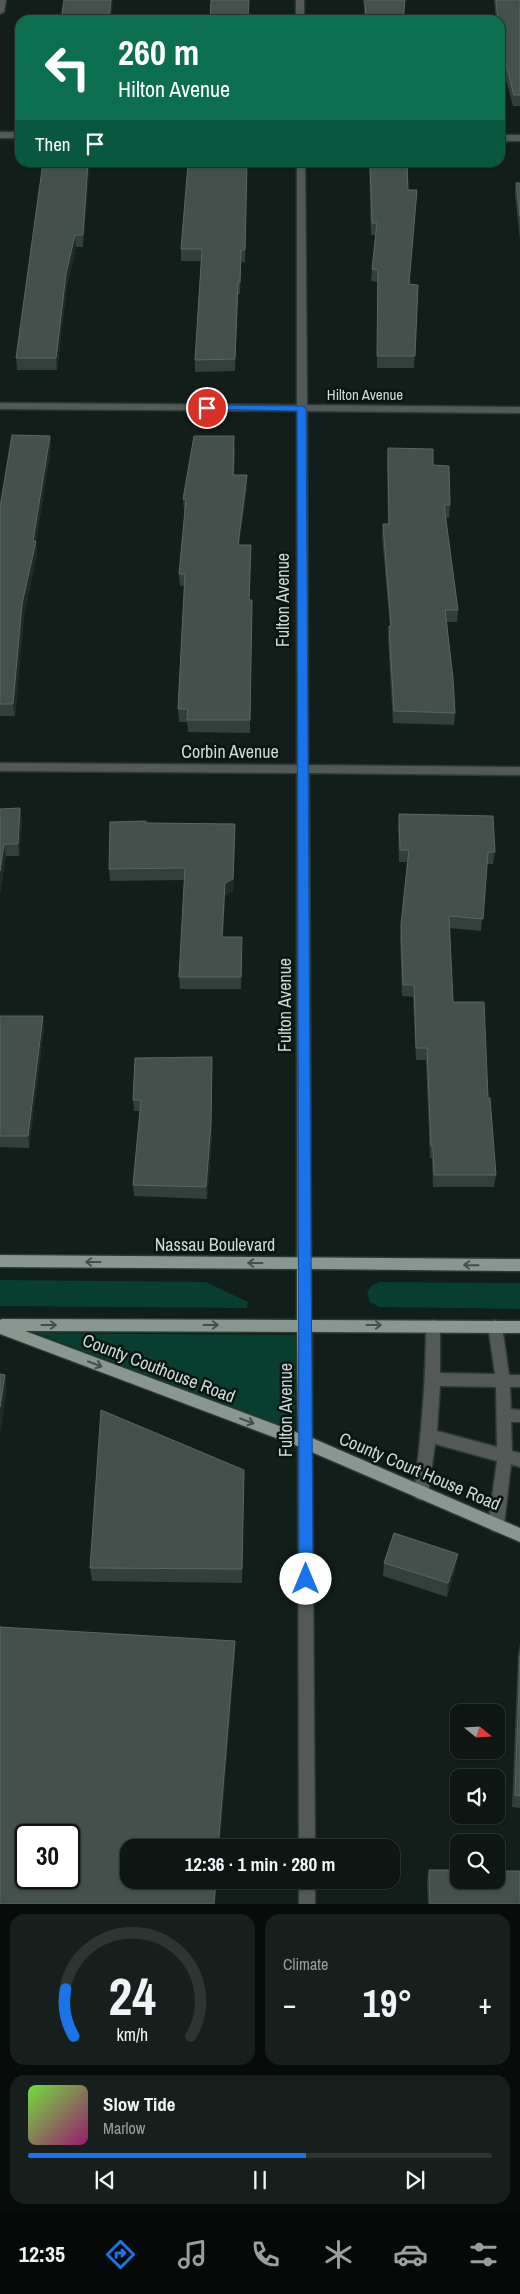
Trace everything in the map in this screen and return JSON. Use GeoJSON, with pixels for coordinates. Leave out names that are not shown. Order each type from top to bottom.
{"type":"FeatureCollection","features":[{"type":"Feature","properties":{"kind":"main road","name":"Nassau Boulevard"},"geometry":{"type":"LineString","coordinates":[[0,1261],[520,1265]]}},
{"type":"Feature","properties":{"kind":"main road","name":"Fulton Avenue"},"geometry":{"type":"LineString","coordinates":[[304,1263],[305,1442]]}},
{"type":"Feature","properties":{"kind":"main road"},"geometry":{"type":"LineString","coordinates":[[0,1327],[520,1326]]}},
{"type":"Feature","properties":{"kind":"main road","name":"County Couthouse Road"},"geometry":{"type":"LineString","coordinates":[[0,1327],[305,1442]]}},
{"type":"Feature","properties":{"kind":"main road","name":"County Court House Road"},"geometry":{"type":"LineString","coordinates":[[305,1442],[520,1535]]}},
{"type":"Feature","properties":{"kind":"street"},"geometry":{"type":"LineString","coordinates":[[0,12],[2,0]]}},
{"type":"Feature","properties":{"kind":"street"},"geometry":{"type":"LineString","coordinates":[[300,0],[300,15]]}},
{"type":"Feature","properties":{"kind":"street"},"geometry":{"type":"LineString","coordinates":[[0,135],[15,135]]}},
{"type":"Feature","properties":{"kind":"street"},"geometry":{"type":"LineString","coordinates":[[505,138],[520,138]]}},
{"type":"Feature","properties":{"kind":"street","name":"Fulton Avenue"},"geometry":{"type":"LineString","coordinates":[[301,167],[304,1263]]}},
{"type":"Feature","properties":{"kind":"street","name":"Hilton Avenue"},"geometry":{"type":"LineString","coordinates":[[0,406],[520,410]]}},
{"type":"Feature","properties":{"kind":"street","name":"Corbin Avenue"},"geometry":{"type":"LineString","coordinates":[[0,768],[520,771]]}},
{"type":"Feature","properties":{"kind":"street"},"geometry":{"type":"LineString","coordinates":[[421,1493],[429,1436],[433,1378],[433,1326]]}},
{"type":"Feature","properties":{"kind":"street"},"geometry":{"type":"LineString","coordinates":[[495,1326],[503,1381],[505,1414],[505,1457],[496,1525]]}},
{"type":"Feature","properties":{"kind":"street"},"geometry":{"type":"LineString","coordinates":[[433,1378],[520,1382]]}},
{"type":"Feature","properties":{"kind":"street"},"geometry":{"type":"LineString","coordinates":[[505,1414],[520,1416]]}},
{"type":"Feature","properties":{"kind":"street"},"geometry":{"type":"LineString","coordinates":[[429,1436],[520,1460]]}},
{"type":"Feature","properties":{"kind":"street","name":"Fulton Avenue"},"geometry":{"type":"LineString","coordinates":[[305,1442],[307,1839]]}},
{"type":"Feature","properties":{"kind":"street"},"geometry":{"type":"LineString","coordinates":[[307,1889],[307,1904]]}},
{"type":"Feature","properties":{"kind":"green space"},"geometry":{"type":"Polygon","coordinates":[[[0,1280],[206,1282],[248,1302],[247,1308],[0,1306],[0,1280]]]}},
{"type":"Feature","properties":{"kind":"green space"},"geometry":{"type":"Polygon","coordinates":[[[379,1282],[520,1283],[520,1309],[379,1307],[370,1302],[367,1293],[372,1285],[379,1282]]]}},
{"type":"Feature","properties":{"kind":"green space"},"geometry":{"type":"Polygon","coordinates":[[[36,1333],[296,1335],[295,1431],[36,1333]]]}},
{"type":"Feature","properties":{"kind":"building"},"geometry":{"type":"Polygon","coordinates":[[[64,0],[111,0],[110,15],[62,15],[64,0]]]}},
{"type":"Feature","properties":{"kind":"building"},"geometry":{"type":"Polygon","coordinates":[[[211,0],[249,0],[248,15],[210,15],[211,0]]]}},
{"type":"Feature","properties":{"kind":"building"},"geometry":{"type":"Polygon","coordinates":[[[365,0],[405,0],[404,15],[366,15],[365,0]]]}},
{"type":"Feature","properties":{"kind":"building"},"geometry":{"type":"Polygon","coordinates":[[[496,0],[520,0],[520,95],[514,95],[505,61],[505,15],[498,15],[496,0]]]}},
{"type":"Feature","properties":{"kind":"building"},"geometry":{"type":"Polygon","coordinates":[[[42,167],[88,167],[83,235],[75,235],[66,274],[56,358],[16,358],[42,167]]]}},
{"type":"Feature","properties":{"kind":"building"},"geometry":{"type":"Polygon","coordinates":[[[188,167],[247,167],[245,250],[241,250],[240,282],[238,282],[235,359],[195,360],[202,249],[181,249],[188,167]]]}},
{"type":"Feature","properties":{"kind":"building"},"geometry":{"type":"Polygon","coordinates":[[[370,167],[407,167],[408,190],[417,190],[409,284],[418,285],[415,356],[377,356],[378,270],[372,269],[377,223],[372,223],[370,167]]]}},
{"type":"Feature","properties":{"kind":"building"},"geometry":{"type":"Polygon","coordinates":[[[516,183],[520,183],[520,216],[516,183]]]}},
{"type":"Feature","properties":{"kind":"building"},"geometry":{"type":"Polygon","coordinates":[[[12,435],[50,436],[33,541],[36,541],[22,604],[13,704],[0,704],[0,507],[12,435]]]}},
{"type":"Feature","properties":{"kind":"building"},"geometry":{"type":"Polygon","coordinates":[[[194,436],[234,436],[233,475],[247,475],[238,545],[251,545],[249,600],[252,600],[250,720],[187,720],[188,709],[178,709],[185,574],[179,574],[186,499],[183,499],[194,436]]]}},
{"type":"Feature","properties":{"kind":"building"},"geometry":{"type":"Polygon","coordinates":[[[388,448],[433,449],[433,465],[449,466],[450,505],[444,505],[458,610],[445,610],[455,713],[394,711],[389,626],[391,626],[383,524],[389,524],[388,448]]]}},
{"type":"Feature","properties":{"kind":"building"},"geometry":{"type":"Polygon","coordinates":[[[20,808],[18,844],[4,844],[0,871],[0,809],[20,808]]]}},
{"type":"Feature","properties":{"kind":"building"},"geometry":{"type":"Polygon","coordinates":[[[399,814],[493,816],[495,852],[488,852],[483,919],[449,916],[453,1002],[484,1002],[488,1098],[490,1098],[496,1175],[434,1175],[427,1048],[416,1048],[414,985],[403,985],[401,924],[409,850],[400,850],[399,814]]]}},
{"type":"Feature","properties":{"kind":"building"},"geometry":{"type":"Polygon","coordinates":[[[146,821],[146,823],[235,824],[233,879],[225,883],[222,937],[242,937],[241,977],[179,977],[185,868],[109,869],[110,822],[146,821]]]}},
{"type":"Feature","properties":{"kind":"building"},"geometry":{"type":"Polygon","coordinates":[[[0,1016],[43,1016],[28,1136],[0,1136],[0,1016]]]}},
{"type":"Feature","properties":{"kind":"building"},"geometry":{"type":"Polygon","coordinates":[[[212,1057],[211,1123],[206,1187],[133,1185],[141,1100],[133,1100],[135,1058],[212,1057]]]}},
{"type":"Feature","properties":{"kind":"building"},"geometry":{"type":"Polygon","coordinates":[[[0,1374],[5,1375],[0,1407],[0,1374]]]}},
{"type":"Feature","properties":{"kind":"building"},"geometry":{"type":"Polygon","coordinates":[[[101,1410],[244,1470],[242,1569],[90,1568],[101,1410]]]}},
{"type":"Feature","properties":{"kind":"building"},"geometry":{"type":"Polygon","coordinates":[[[394,1533],[458,1554],[448,1583],[384,1563],[394,1533]]]}},
{"type":"Feature","properties":{"kind":"building"},"geometry":{"type":"Polygon","coordinates":[[[0,1627],[235,1641],[219,1839],[120,1839],[120,1889],[215,1889],[214,1904],[0,1904],[0,1627]]]}},
{"type":"Feature","properties":{"kind":"building"},"geometry":{"type":"Polygon","coordinates":[[[520,1655],[520,1796],[515,1795],[520,1655]]]}},
{"type":"Feature","properties":{"kind":"building"},"geometry":{"type":"Polygon","coordinates":[[[429,1870],[450,1870],[450,1889],[505,1889],[505,1871],[520,1871],[520,1904],[430,1904],[429,1870]]]}},
{"type":"Feature","properties":{"kind":"route"},"geometry":{"type":"LineString","coordinates":[[207,408],[302,408],[306,1579]]}}]}
